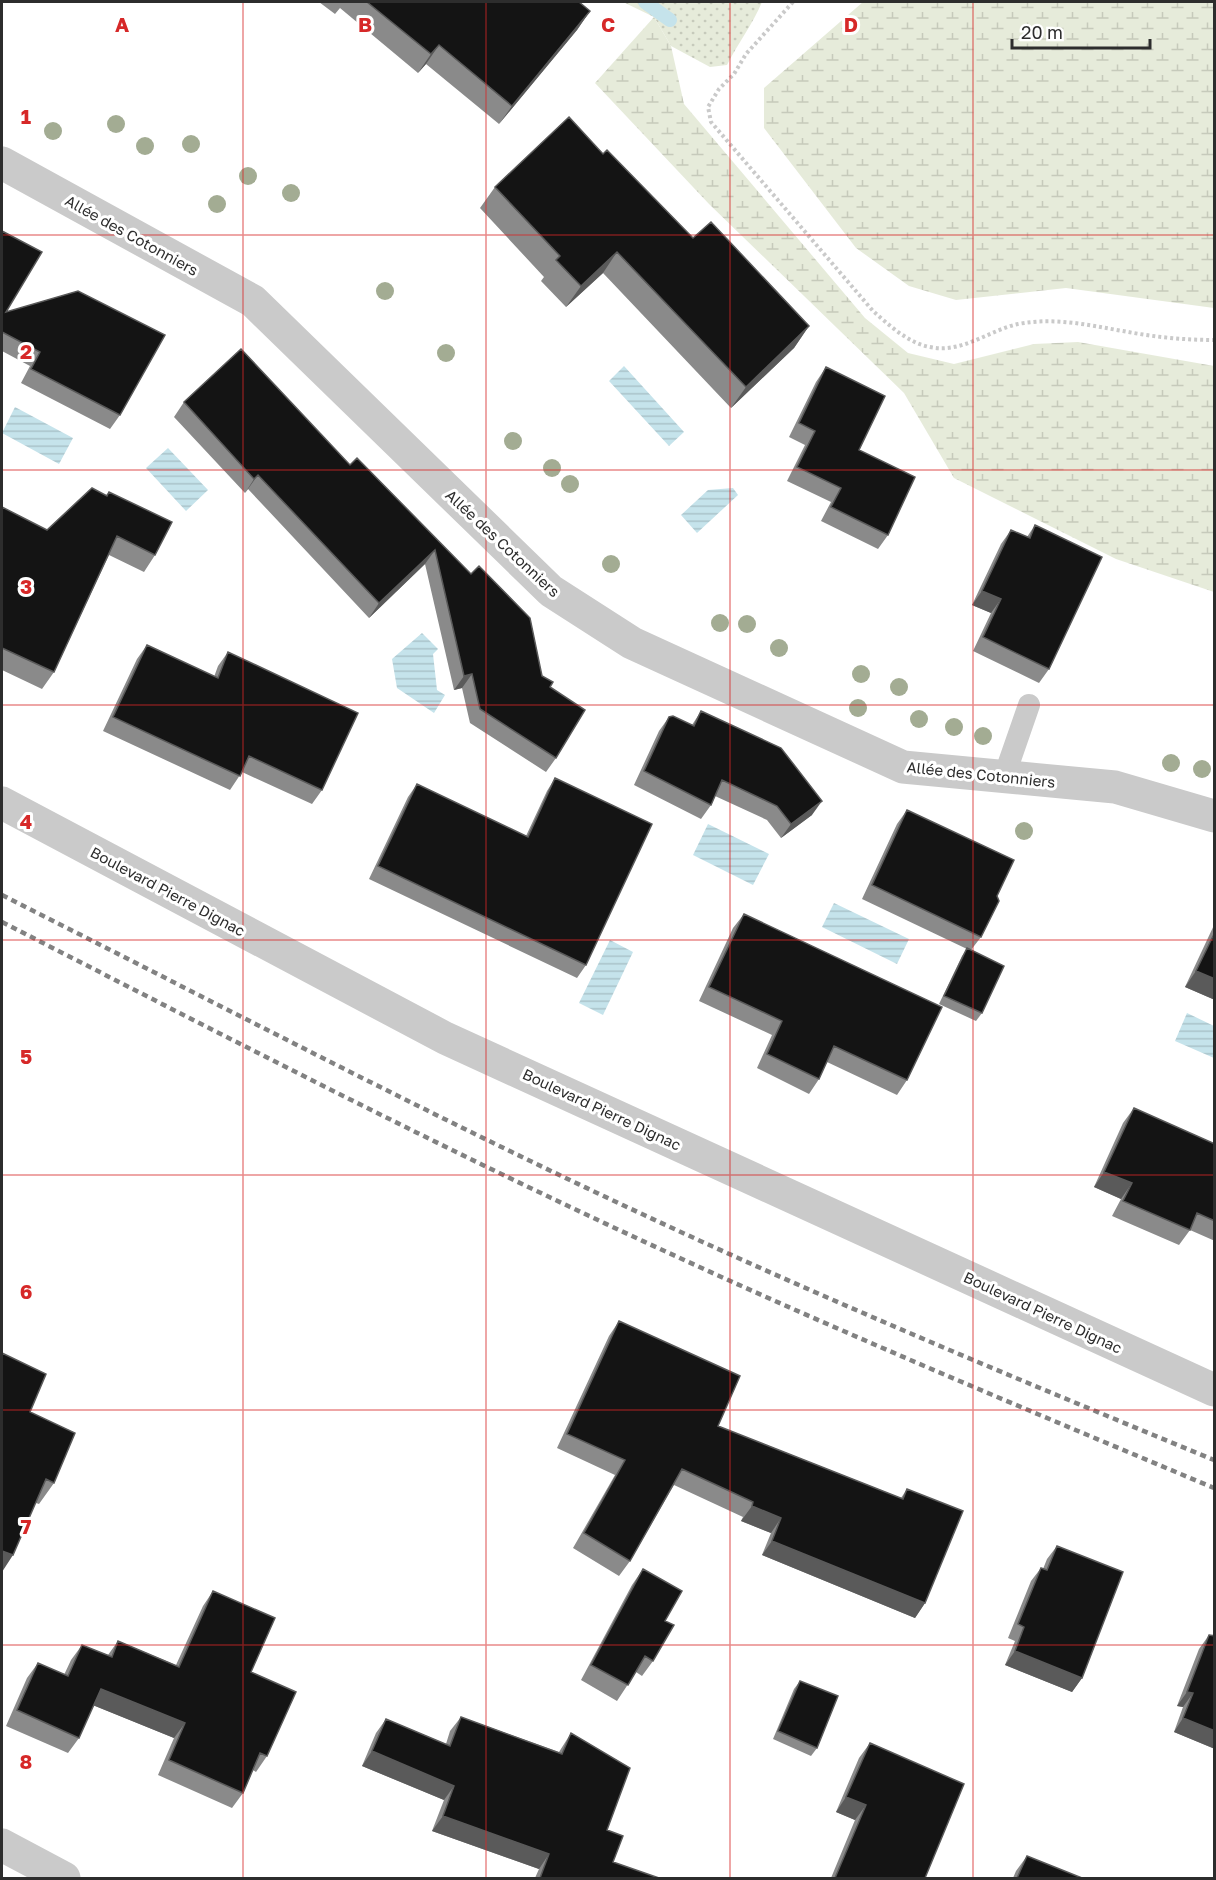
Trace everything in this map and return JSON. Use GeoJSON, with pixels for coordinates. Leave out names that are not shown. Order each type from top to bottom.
{"type":"FeatureCollection","features":[{"type":"Feature","properties":{"kind":"street","name":"Allée des Cotonniers"},"geometry":{"type":"LineString","coordinates":[[2,163],[253,301],[551,591],[632,643],[903,767],[1115,787],[1215,816]]}},
{"type":"Feature","properties":{"kind":"street","name":"Boulevard Pierre Dignac"},"geometry":{"type":"LineString","coordinates":[[2,803],[446,1038],[1215,1390]]}},
{"type":"Feature","properties":{"kind":"street"},"geometry":{"type":"LineString","coordinates":[[2,1845],[64,1878]]}},
{"type":"Feature","properties":{"kind":"lane"},"geometry":{"type":"LineString","coordinates":[[1004,777],[1029,705]]}},
{"type":"Feature","properties":{"kind":"path"},"geometry":{"type":"LineString","coordinates":[[793,2],[746,54],[734,74],[719,89],[708,107],[711,122],[873,310],[887,323],[918,343],[946,349],[1016,325],[1041,321],[1070,321],[1182,340],[1215,340]]}},
{"type":"Feature","properties":{"kind":"green space"},"geometry":{"type":"Polygon","coordinates":[[[623,2],[762,2],[727,65],[710,67],[671,46],[654,17],[623,2]]]}},
{"type":"Feature","properties":{"kind":"green space"},"geometry":{"type":"Polygon","coordinates":[[[863,2],[1214,2],[1214,308],[1066,288],[956,300],[909,286],[856,248],[764,128],[764,88],[863,2]]]}},
{"type":"Feature","properties":{"kind":"green space"},"geometry":{"type":"Polygon","coordinates":[[[654,17],[671,46],[684,104],[865,318],[908,353],[954,364],[1034,344],[1078,342],[1214,366],[1214,592],[1116,559],[954,478],[904,393],[709,204],[595,83],[654,17]]]}},
{"type":"Feature","properties":{"kind":"water"},"geometry":{"type":"Polygon","coordinates":[[[624,366],[684,432],[669,446],[609,381],[624,366]]]}},
{"type":"Feature","properties":{"kind":"water"},"geometry":{"type":"Polygon","coordinates":[[[15,407],[73,438],[59,464],[2,433],[15,407]]]}},
{"type":"Feature","properties":{"kind":"water"},"geometry":{"type":"Polygon","coordinates":[[[168,448],[208,490],[186,511],[146,468],[168,448]]]}},
{"type":"Feature","properties":{"kind":"water"},"geometry":{"type":"Polygon","coordinates":[[[733,488],[738,495],[697,533],[681,515],[708,490],[733,488]]]}},
{"type":"Feature","properties":{"kind":"water"},"geometry":{"type":"Polygon","coordinates":[[[422,633],[438,649],[433,654],[437,690],[445,695],[434,713],[397,688],[392,659],[422,633]]]}},
{"type":"Feature","properties":{"kind":"water"},"geometry":{"type":"Polygon","coordinates":[[[708,824],[769,854],[753,885],[693,855],[708,824]]]}},
{"type":"Feature","properties":{"kind":"water"},"geometry":{"type":"Polygon","coordinates":[[[834,903],[909,939],[897,964],[822,927],[834,903]]]}},
{"type":"Feature","properties":{"kind":"water"},"geometry":{"type":"Polygon","coordinates":[[[610,940],[633,952],[603,1015],[579,1003],[610,940]]]}},
{"type":"Feature","properties":{"kind":"water"},"geometry":{"type":"Polygon","coordinates":[[[1187,1013],[1214,1026],[1214,1058],[1175,1041],[1187,1013]]]}},
{"type":"Feature","properties":{"kind":"building"},"geometry":{"type":"Polygon","coordinates":[[[367,2],[579,2],[590,11],[512,106],[439,45],[431,54],[367,2]]]}},
{"type":"Feature","properties":{"kind":"building"},"geometry":{"type":"Polygon","coordinates":[[[569,117],[603,154],[607,150],[693,238],[711,222],[809,326],[746,387],[617,252],[581,286],[556,260],[560,256],[495,187],[569,117]]]}},
{"type":"Feature","properties":{"kind":"building"},"geometry":{"type":"Polygon","coordinates":[[[2,231],[42,252],[6,312],[78,291],[165,335],[120,415],[31,369],[40,352],[2,332],[2,231]]]}},
{"type":"Feature","properties":{"kind":"building"},"geometry":{"type":"Polygon","coordinates":[[[241,349],[350,465],[357,458],[471,574],[479,566],[530,618],[542,676],[553,682],[550,687],[585,710],[556,758],[480,709],[472,674],[464,676],[435,550],[379,603],[258,475],[254,479],[184,402],[241,349]]]}},
{"type":"Feature","properties":{"kind":"building"},"geometry":{"type":"Polygon","coordinates":[[[826,367],[885,396],[859,450],[915,477],[888,535],[831,507],[841,488],[797,467],[815,431],[799,423],[826,367]]]}},
{"type":"Feature","properties":{"kind":"building"},"geometry":{"type":"Polygon","coordinates":[[[92,488],[107,496],[109,492],[172,522],[155,555],[117,536],[54,672],[2,648],[2,507],[47,530],[92,488]]]}},
{"type":"Feature","properties":{"kind":"building"},"geometry":{"type":"Polygon","coordinates":[[[1035,525],[1102,557],[1049,669],[983,637],[1001,599],[982,591],[1011,530],[1030,538],[1035,525]]]}},
{"type":"Feature","properties":{"kind":"building"},"geometry":{"type":"Polygon","coordinates":[[[147,645],[218,678],[228,652],[358,713],[322,790],[249,756],[240,776],[113,717],[147,645]]]}},
{"type":"Feature","properties":{"kind":"building"},"geometry":{"type":"Polygon","coordinates":[[[701,711],[781,748],[822,801],[791,824],[777,806],[722,780],[711,805],[644,771],[669,717],[673,716],[694,726],[701,711]]]}},
{"type":"Feature","properties":{"kind":"building"},"geometry":{"type":"Polygon","coordinates":[[[555,778],[652,824],[586,965],[378,866],[417,784],[528,837],[555,778]]]}},
{"type":"Feature","properties":{"kind":"building"},"geometry":{"type":"Polygon","coordinates":[[[907,810],[1014,860],[997,896],[999,901],[981,937],[872,885],[907,810]]]}},
{"type":"Feature","properties":{"kind":"building"},"geometry":{"type":"Polygon","coordinates":[[[744,914],[942,1007],[907,1080],[834,1046],[819,1079],[767,1054],[782,1021],[709,987],[744,914]]]}},
{"type":"Feature","properties":{"kind":"building"},"geometry":{"type":"Polygon","coordinates":[[[1215,932],[1215,979],[1196,971],[1215,932]]]}},
{"type":"Feature","properties":{"kind":"building"},"geometry":{"type":"Polygon","coordinates":[[[967,948],[1004,966],[982,1013],[944,996],[967,948]]]}},
{"type":"Feature","properties":{"kind":"building"},"geometry":{"type":"Polygon","coordinates":[[[1134,1108],[1215,1144],[1215,1221],[1197,1213],[1190,1230],[1123,1201],[1132,1183],[1104,1172],[1134,1108]]]}},
{"type":"Feature","properties":{"kind":"building"},"geometry":{"type":"Polygon","coordinates":[[[619,1321],[740,1376],[718,1426],[903,1499],[907,1489],[963,1511],[925,1603],[772,1541],[781,1518],[752,1506],[753,1502],[682,1469],[630,1561],[584,1533],[625,1460],[567,1434],[619,1321]]]}},
{"type":"Feature","properties":{"kind":"building"},"geometry":{"type":"Polygon","coordinates":[[[2,1353],[46,1374],[30,1412],[75,1433],[54,1483],[46,1479],[13,1555],[2,1551],[2,1353]]]}},
{"type":"Feature","properties":{"kind":"building"},"geometry":{"type":"Polygon","coordinates":[[[1057,1546],[1123,1572],[1082,1678],[1015,1651],[1024,1627],[1018,1624],[1041,1568],[1047,1570],[1057,1546]]]}},
{"type":"Feature","properties":{"kind":"building"},"geometry":{"type":"Polygon","coordinates":[[[643,1569],[682,1591],[665,1621],[674,1625],[653,1661],[645,1656],[628,1685],[591,1665],[643,1569]]]}},
{"type":"Feature","properties":{"kind":"building"},"geometry":{"type":"Polygon","coordinates":[[[213,1591],[275,1618],[251,1672],[296,1692],[267,1756],[260,1753],[243,1793],[169,1760],[185,1723],[101,1689],[79,1738],[17,1710],[38,1663],[68,1676],[82,1645],[112,1657],[118,1641],[179,1667],[213,1591]]]}},
{"type":"Feature","properties":{"kind":"building"},"geometry":{"type":"Polygon","coordinates":[[[1209,1635],[1215,1636],[1215,1731],[1183,1718],[1193,1693],[1187,1692],[1209,1635]]]}},
{"type":"Feature","properties":{"kind":"building"},"geometry":{"type":"Polygon","coordinates":[[[800,1681],[838,1696],[817,1748],[778,1731],[800,1681]]]}},
{"type":"Feature","properties":{"kind":"building"},"geometry":{"type":"Polygon","coordinates":[[[461,1717],[562,1754],[571,1733],[630,1768],[607,1830],[623,1836],[613,1862],[659,1878],[540,1878],[549,1854],[443,1816],[454,1786],[372,1751],[386,1719],[450,1746],[461,1717]]]}},
{"type":"Feature","properties":{"kind":"building"},"geometry":{"type":"Polygon","coordinates":[[[870,1743],[964,1784],[925,1878],[835,1878],[866,1805],[846,1797],[870,1743]]]}},
{"type":"Feature","properties":{"kind":"building"},"geometry":{"type":"Polygon","coordinates":[[[1027,1856],[1082,1878],[1017,1878],[1027,1856]]]}},
{"type":"Feature","properties":{"kind":"waterway"},"geometry":{"type":"LineString","coordinates":[[645,2],[670,20]]}},
{"type":"Feature","properties":{"kind":"railway"},"geometry":{"type":"LineString","coordinates":[[2,895],[418,1106],[670,1227],[873,1317],[1214,1460]]}},
{"type":"Feature","properties":{"kind":"railway"},"geometry":{"type":"LineString","coordinates":[[2,922],[492,1170],[727,1280],[1214,1488]]}}]}
